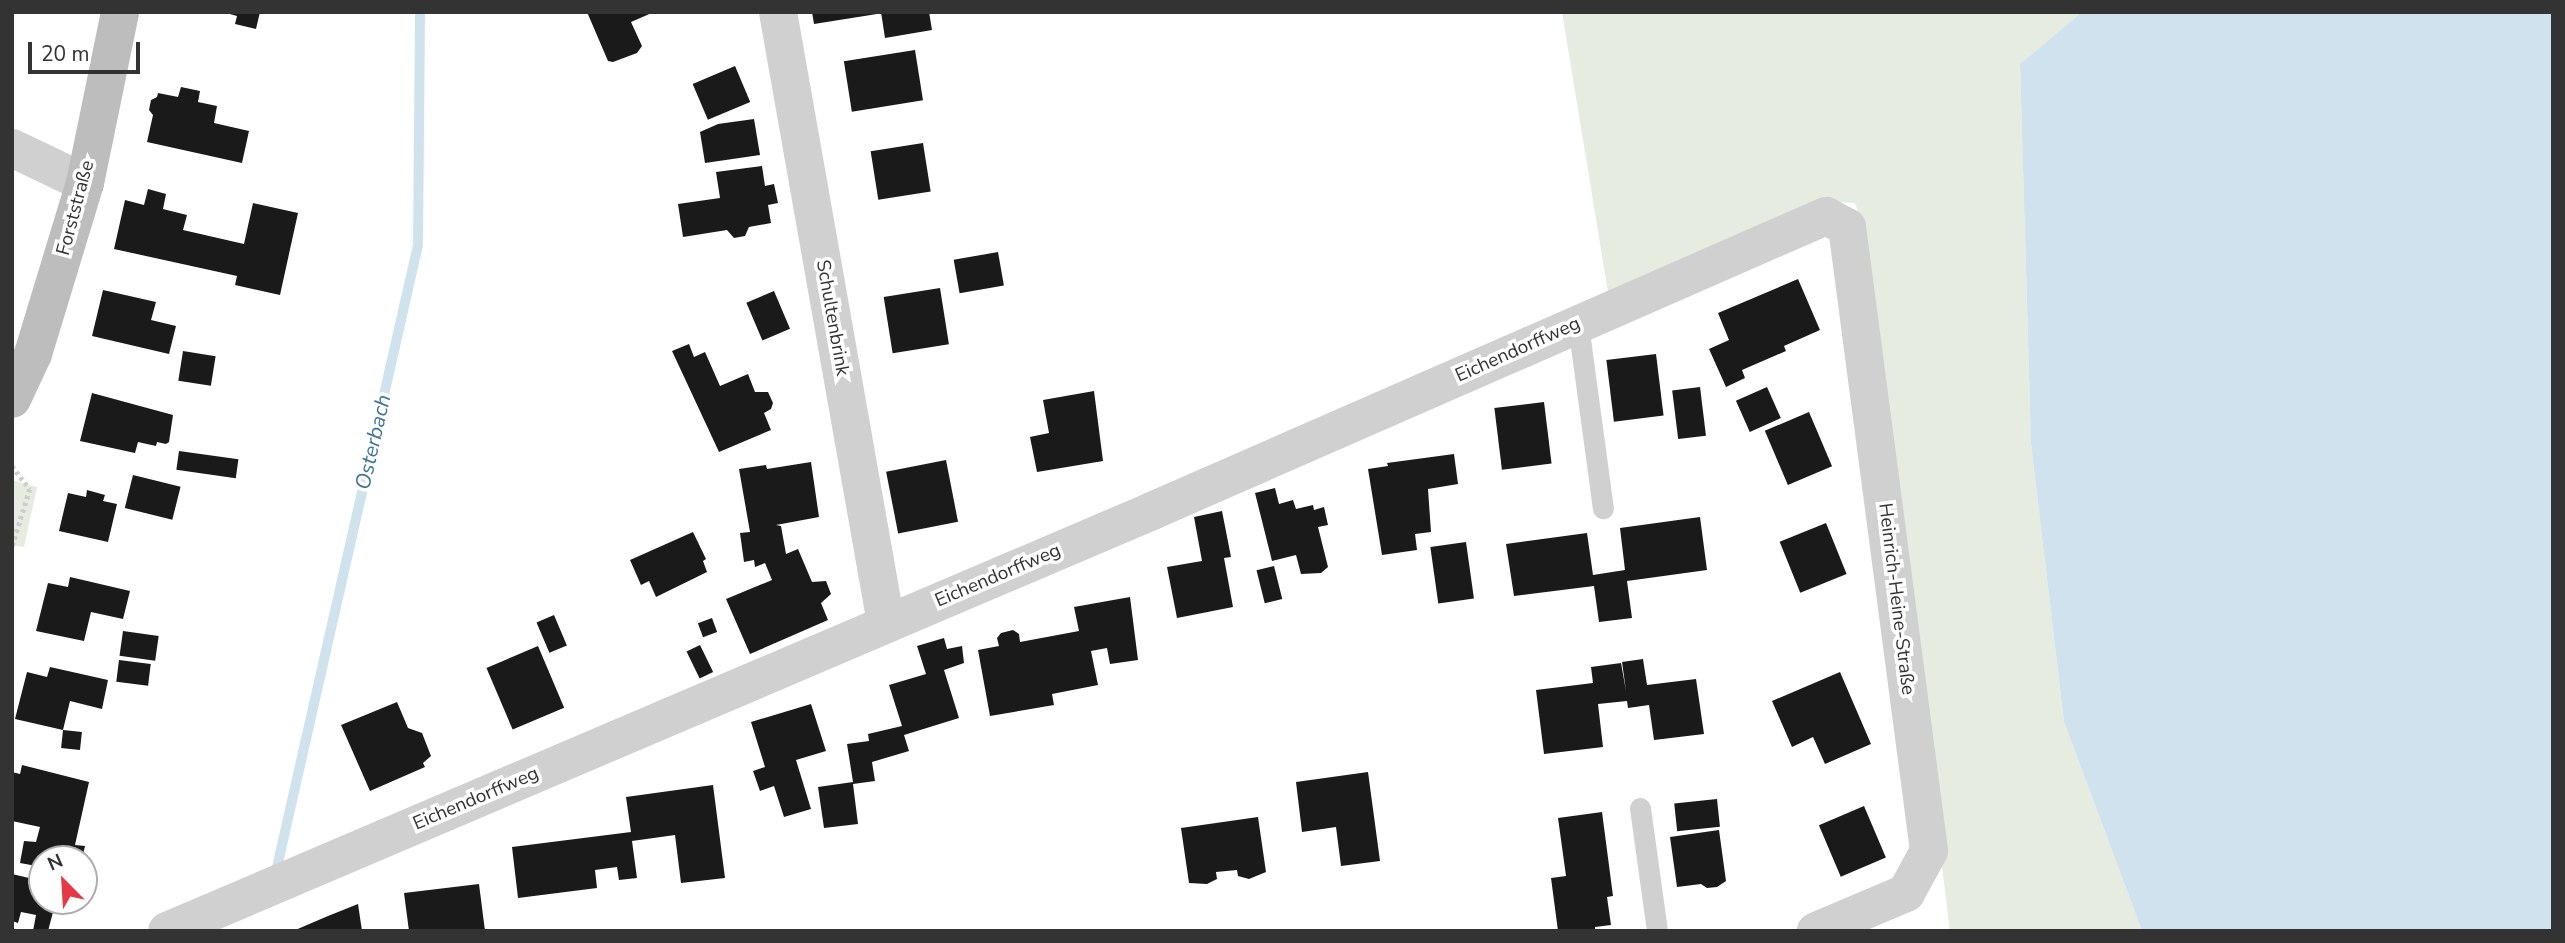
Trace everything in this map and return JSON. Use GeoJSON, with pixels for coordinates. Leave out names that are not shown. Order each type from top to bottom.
{"type":"FeatureCollection","features":[{"type":"Feature","properties":{"kind":"street","name":"Forststraße"},"geometry":{"type":"LineString","coordinates":[[12,399],[33,354],[85,183],[120,12]]}},
{"type":"Feature","properties":{"kind":"street","name":"Schultenbrink"},"geometry":{"type":"LineString","coordinates":[[778,12],[886,623]]}},
{"type":"Feature","properties":{"kind":"street"},"geometry":{"type":"LineString","coordinates":[[12,148],[85,183]]}},
{"type":"Feature","properties":{"kind":"street","name":"Eichendorffweg"},"geometry":{"type":"LineString","coordinates":[[167,931],[1152,511],[1826,216]]}},
{"type":"Feature","properties":{"kind":"street","name":"Heinrich-Heine-Straße"},"geometry":{"type":"LineString","coordinates":[[1816,931],[1906,893],[1929,851],[1847,227],[1826,216]]}},
{"type":"Feature","properties":{"kind":"lane"},"geometry":{"type":"LineString","coordinates":[[1578,324],[1603,508]]}},
{"type":"Feature","properties":{"kind":"lane"},"geometry":{"type":"LineString","coordinates":[[1640,808],[1657,931]]}},
{"type":"Feature","properties":{"kind":"path"},"geometry":{"type":"LineString","coordinates":[[12,466],[30,489],[12,547]]}},
{"type":"Feature","properties":{"kind":"shaded area"},"geometry":{"type":"Polygon","coordinates":[[[1562,12],[2082,12],[2020,64],[2031,444],[2064,722],[2142,931],[1950,931],[1862,223],[1855,203],[1836,202],[1608,292],[1562,12]]]}},
{"type":"Feature","properties":{"kind":"shaded area"},"geometry":{"type":"Polygon","coordinates":[[[12,480],[37,487],[24,547],[12,545],[12,480]]]}},
{"type":"Feature","properties":{"kind":"water"},"geometry":{"type":"Polygon","coordinates":[[[2082,12],[2553,12],[2553,931],[2142,931],[2064,722],[2031,444],[2020,64],[2082,12]]]}},
{"type":"Feature","properties":{"kind":"building"},"geometry":{"type":"Polygon","coordinates":[[[260,12],[256,29],[235,24],[237,16],[226,13],[260,12]]]}},
{"type":"Feature","properties":{"kind":"building"},"geometry":{"type":"Polygon","coordinates":[[[587,12],[654,12],[631,22],[642,46],[637,53],[613,62],[608,61],[587,12]]]}},
{"type":"Feature","properties":{"kind":"building"},"geometry":{"type":"Polygon","coordinates":[[[812,12],[877,12],[877,14],[814,24],[812,12]]]}},
{"type":"Feature","properties":{"kind":"building"},"geometry":{"type":"Polygon","coordinates":[[[881,12],[929,12],[932,30],[885,38],[881,12]]]}},
{"type":"Feature","properties":{"kind":"building"},"geometry":{"type":"Polygon","coordinates":[[[915,50],[923,100],[852,112],[844,61],[915,50]]]}},
{"type":"Feature","properties":{"kind":"building"},"geometry":{"type":"Polygon","coordinates":[[[735,66],[750,102],[708,120],[693,84],[735,66]]]}},
{"type":"Feature","properties":{"kind":"building"},"geometry":{"type":"Polygon","coordinates":[[[181,87],[200,91],[198,102],[217,106],[214,123],[249,131],[242,163],[147,142],[153,115],[149,110],[151,100],[157,97],[158,93],[178,97],[181,87]]]}},
{"type":"Feature","properties":{"kind":"building"},"geometry":{"type":"Polygon","coordinates":[[[754,119],[760,155],[705,163],[700,132],[718,124],[754,119]]]}},
{"type":"Feature","properties":{"kind":"building"},"geometry":{"type":"Polygon","coordinates":[[[923,143],[931,191],[878,200],[871,151],[923,143]]]}},
{"type":"Feature","properties":{"kind":"building"},"geometry":{"type":"Polygon","coordinates":[[[762,166],[765,186],[774,184],[778,203],[768,205],[771,223],[749,227],[745,236],[734,238],[727,230],[683,237],[678,204],[720,198],[716,172],[762,166]]]}},
{"type":"Feature","properties":{"kind":"building"},"geometry":{"type":"Polygon","coordinates":[[[148,189],[166,194],[163,209],[187,215],[183,230],[244,244],[253,203],[298,213],[280,295],[235,285],[237,276],[114,249],[125,200],[144,205],[148,189]]]}},
{"type":"Feature","properties":{"kind":"building"},"geometry":{"type":"Polygon","coordinates":[[[998,252],[1004,285],[960,293],[954,260],[998,252]]]}},
{"type":"Feature","properties":{"kind":"building"},"geometry":{"type":"Polygon","coordinates":[[[1798,279],[1820,330],[1784,346],[1786,351],[1742,370],[1745,378],[1726,387],[1709,349],[1729,340],[1718,313],[1798,279]]]}},
{"type":"Feature","properties":{"kind":"building"},"geometry":{"type":"Polygon","coordinates":[[[940,288],[949,344],[893,353],[884,297],[940,288]]]}},
{"type":"Feature","properties":{"kind":"building"},"geometry":{"type":"Polygon","coordinates":[[[103,290],[156,302],[151,320],[176,326],[169,354],[92,336],[103,290]]]}},
{"type":"Feature","properties":{"kind":"building"},"geometry":{"type":"Polygon","coordinates":[[[774,291],[790,329],[762,340],[746,303],[774,291]]]}},
{"type":"Feature","properties":{"kind":"building"},"geometry":{"type":"Polygon","coordinates":[[[689,344],[694,357],[705,352],[720,386],[748,374],[755,392],[768,392],[773,403],[771,409],[764,413],[771,430],[719,452],[672,351],[689,344]]]}},
{"type":"Feature","properties":{"kind":"building"},"geometry":{"type":"Polygon","coordinates":[[[183,351],[216,356],[211,386],[178,381],[183,351]]]}},
{"type":"Feature","properties":{"kind":"building"},"geometry":{"type":"Polygon","coordinates":[[[1656,354],[1664,416],[1614,422],[1606,360],[1656,354]]]}},
{"type":"Feature","properties":{"kind":"building"},"geometry":{"type":"Polygon","coordinates":[[[1700,387],[1706,436],[1678,439],[1672,390],[1700,387]]]}},
{"type":"Feature","properties":{"kind":"building"},"geometry":{"type":"Polygon","coordinates":[[[1767,387],[1781,418],[1750,432],[1736,401],[1767,387]]]}},
{"type":"Feature","properties":{"kind":"building"},"geometry":{"type":"Polygon","coordinates":[[[1094,391],[1103,461],[1037,472],[1030,437],[1049,433],[1043,400],[1094,391]]]}},
{"type":"Feature","properties":{"kind":"building"},"geometry":{"type":"Polygon","coordinates":[[[92,393],[173,415],[169,442],[157,442],[156,446],[138,442],[135,453],[80,441],[92,393]]]}},
{"type":"Feature","properties":{"kind":"building"},"geometry":{"type":"Polygon","coordinates":[[[1544,402],[1552,464],[1502,470],[1494,408],[1544,402]]]}},
{"type":"Feature","properties":{"kind":"building"},"geometry":{"type":"Polygon","coordinates":[[[1809,412],[1832,466],[1788,485],[1765,431],[1809,412]]]}},
{"type":"Feature","properties":{"kind":"building"},"geometry":{"type":"Polygon","coordinates":[[[179,451],[238,459],[236,478],[176,470],[179,451]]]}},
{"type":"Feature","properties":{"kind":"building"},"geometry":{"type":"Polygon","coordinates":[[[1454,454],[1458,484],[1428,489],[1431,532],[1415,534],[1417,550],[1382,555],[1368,469],[1388,466],[1387,463],[1454,454]]]}},
{"type":"Feature","properties":{"kind":"building"},"geometry":{"type":"Polygon","coordinates":[[[946,460],[958,522],[898,533],[886,472],[946,460]]]}},
{"type":"Feature","properties":{"kind":"building"},"geometry":{"type":"Polygon","coordinates":[[[811,462],[819,517],[776,525],[781,526],[786,554],[798,549],[812,582],[826,581],[831,594],[821,603],[828,620],[750,654],[726,599],[772,580],[765,563],[755,567],[754,560],[744,562],[740,533],[750,532],[739,469],[766,465],[767,469],[811,462]]]}},
{"type":"Feature","properties":{"kind":"building"},"geometry":{"type":"Polygon","coordinates":[[[133,475],[181,487],[172,520],[125,508],[133,475]]]}},
{"type":"Feature","properties":{"kind":"building"},"geometry":{"type":"Polygon","coordinates":[[[1275,488],[1279,504],[1293,500],[1296,509],[1313,505],[1314,510],[1324,507],[1328,525],[1318,527],[1328,567],[1321,573],[1301,574],[1296,555],[1272,561],[1255,493],[1275,488]]]}},
{"type":"Feature","properties":{"kind":"building"},"geometry":{"type":"Polygon","coordinates":[[[87,490],[105,495],[103,501],[117,504],[108,542],[59,531],[68,493],[86,497],[87,490]]]}},
{"type":"Feature","properties":{"kind":"building"},"geometry":{"type":"Polygon","coordinates":[[[1222,511],[1231,557],[1224,558],[1233,607],[1177,618],[1167,567],[1202,561],[1194,517],[1222,511]]]}},
{"type":"Feature","properties":{"kind":"building"},"geometry":{"type":"Polygon","coordinates":[[[1700,517],[1707,570],[1627,581],[1632,618],[1599,622],[1594,586],[1514,596],[1506,544],[1587,533],[1593,575],[1625,570],[1620,528],[1700,517]]]}},
{"type":"Feature","properties":{"kind":"building"},"geometry":{"type":"Polygon","coordinates":[[[1826,523],[1847,574],[1800,593],[1780,542],[1826,523]]]}},
{"type":"Feature","properties":{"kind":"building"},"geometry":{"type":"Polygon","coordinates":[[[693,532],[706,559],[703,561],[707,572],[656,597],[649,581],[641,585],[630,560],[693,532]]]}},
{"type":"Feature","properties":{"kind":"building"},"geometry":{"type":"Polygon","coordinates":[[[1466,542],[1474,598],[1438,603],[1430,547],[1466,542]]]}},
{"type":"Feature","properties":{"kind":"building"},"geometry":{"type":"Polygon","coordinates":[[[1274,566],[1282,599],[1265,603],[1257,570],[1274,566]]]}},
{"type":"Feature","properties":{"kind":"building"},"geometry":{"type":"Polygon","coordinates":[[[70,577],[130,591],[123,619],[91,612],[84,641],[36,631],[48,583],[68,587],[70,577]]]}},
{"type":"Feature","properties":{"kind":"building"},"geometry":{"type":"Polygon","coordinates":[[[1130,597],[1138,660],[1110,664],[1107,648],[1091,651],[1098,685],[1052,694],[1054,705],[990,716],[978,650],[999,646],[997,638],[1001,633],[1013,630],[1019,634],[1020,642],[1079,631],[1074,607],[1130,597]]]}},
{"type":"Feature","properties":{"kind":"building"},"geometry":{"type":"Polygon","coordinates":[[[554,615],[567,645],[549,653],[537,622],[554,615]]]}},
{"type":"Feature","properties":{"kind":"building"},"geometry":{"type":"Polygon","coordinates":[[[712,618],[717,632],[703,637],[698,623],[712,618]]]}},
{"type":"Feature","properties":{"kind":"building"},"geometry":{"type":"Polygon","coordinates":[[[123,631],[159,636],[155,661],[120,656],[123,631]]]}},
{"type":"Feature","properties":{"kind":"building"},"geometry":{"type":"Polygon","coordinates":[[[944,638],[947,649],[962,646],[964,663],[944,670],[959,718],[904,735],[909,751],[872,762],[875,781],[853,784],[858,824],[824,828],[818,787],[853,782],[847,744],[869,741],[868,734],[902,726],[889,685],[926,674],[917,646],[944,638]]]}},
{"type":"Feature","properties":{"kind":"building"},"geometry":{"type":"Polygon","coordinates":[[[700,645],[713,672],[700,679],[687,652],[700,645]]]}},
{"type":"Feature","properties":{"kind":"building"},"geometry":{"type":"Polygon","coordinates":[[[538,646],[564,708],[513,730],[486,668],[538,646]]]}},
{"type":"Feature","properties":{"kind":"building"},"geometry":{"type":"Polygon","coordinates":[[[1643,659],[1647,685],[1696,679],[1704,734],[1654,740],[1649,705],[1628,708],[1627,701],[1598,704],[1603,747],[1544,754],[1536,690],[1593,683],[1591,667],[1621,663],[1626,691],[1622,662],[1643,659]]]}},
{"type":"Feature","properties":{"kind":"building"},"geometry":{"type":"Polygon","coordinates":[[[119,660],[151,664],[148,686],[116,682],[119,660]]]}},
{"type":"Feature","properties":{"kind":"building"},"geometry":{"type":"Polygon","coordinates":[[[50,667],[108,680],[102,709],[70,701],[63,730],[15,719],[27,672],[47,677],[50,667]]]}},
{"type":"Feature","properties":{"kind":"building"},"geometry":{"type":"Polygon","coordinates":[[[1840,672],[1871,744],[1825,764],[1813,737],[1792,747],[1772,701],[1840,672]]]}},
{"type":"Feature","properties":{"kind":"building"},"geometry":{"type":"Polygon","coordinates":[[[397,702],[408,728],[422,733],[431,756],[423,763],[425,767],[370,791],[341,725],[397,702]]]}},
{"type":"Feature","properties":{"kind":"building"},"geometry":{"type":"Polygon","coordinates":[[[811,704],[826,751],[796,760],[811,809],[784,817],[774,786],[760,791],[753,771],[765,767],[751,722],[811,704]]]}},
{"type":"Feature","properties":{"kind":"building"},"geometry":{"type":"Polygon","coordinates":[[[63,730],[82,732],[80,750],[61,748],[63,730]]]}},
{"type":"Feature","properties":{"kind":"building"},"geometry":{"type":"Polygon","coordinates":[[[22,765],[89,782],[75,845],[28,845],[28,864],[20,863],[24,841],[36,842],[40,827],[12,821],[12,772],[20,774],[22,765]]]}},
{"type":"Feature","properties":{"kind":"building"},"geometry":{"type":"Polygon","coordinates":[[[1368,772],[1380,861],[1341,866],[1336,827],[1302,832],[1296,782],[1368,772]]]}},
{"type":"Feature","properties":{"kind":"building"},"geometry":{"type":"Polygon","coordinates":[[[713,785],[725,878],[681,883],[675,835],[632,841],[637,878],[619,880],[617,867],[595,870],[597,888],[518,898],[512,847],[631,832],[626,797],[713,785]]]}},
{"type":"Feature","properties":{"kind":"building"},"geometry":{"type":"Polygon","coordinates":[[[1717,799],[1720,827],[1677,831],[1674,803],[1717,799]]]}},
{"type":"Feature","properties":{"kind":"building"},"geometry":{"type":"Polygon","coordinates":[[[1864,806],[1886,858],[1841,877],[1819,825],[1864,806]]]}},
{"type":"Feature","properties":{"kind":"building"},"geometry":{"type":"Polygon","coordinates":[[[1602,812],[1613,896],[1607,897],[1611,925],[1595,927],[1595,931],[1558,931],[1551,878],[1566,876],[1558,818],[1602,812]]]}},
{"type":"Feature","properties":{"kind":"building"},"geometry":{"type":"Polygon","coordinates":[[[1258,817],[1266,872],[1249,879],[1238,876],[1237,870],[1216,872],[1217,879],[1207,884],[1189,883],[1181,828],[1258,817]]]}},
{"type":"Feature","properties":{"kind":"building"},"geometry":{"type":"Polygon","coordinates":[[[1719,830],[1726,881],[1717,887],[1707,888],[1701,884],[1677,887],[1670,837],[1719,830]]]}},
{"type":"Feature","properties":{"kind":"building"},"geometry":{"type":"Polygon","coordinates":[[[12,874],[28,878],[28,913],[21,912],[18,923],[12,921],[12,874]]]}},
{"type":"Feature","properties":{"kind":"building"},"geometry":{"type":"Polygon","coordinates":[[[479,884],[485,931],[409,931],[404,893],[479,884]]]}},
{"type":"Feature","properties":{"kind":"building"},"geometry":{"type":"Polygon","coordinates":[[[358,904],[362,931],[293,931],[328,916],[358,904]]]}},
{"type":"Feature","properties":{"kind":"building"},"geometry":{"type":"Polygon","coordinates":[[[36,915],[52,915],[48,931],[33,931],[36,915]]]}},
{"type":"Feature","properties":{"kind":"waterway","name":"Osterbach"},"geometry":{"type":"LineString","coordinates":[[277,867],[418,245],[420,12]]}}]}
